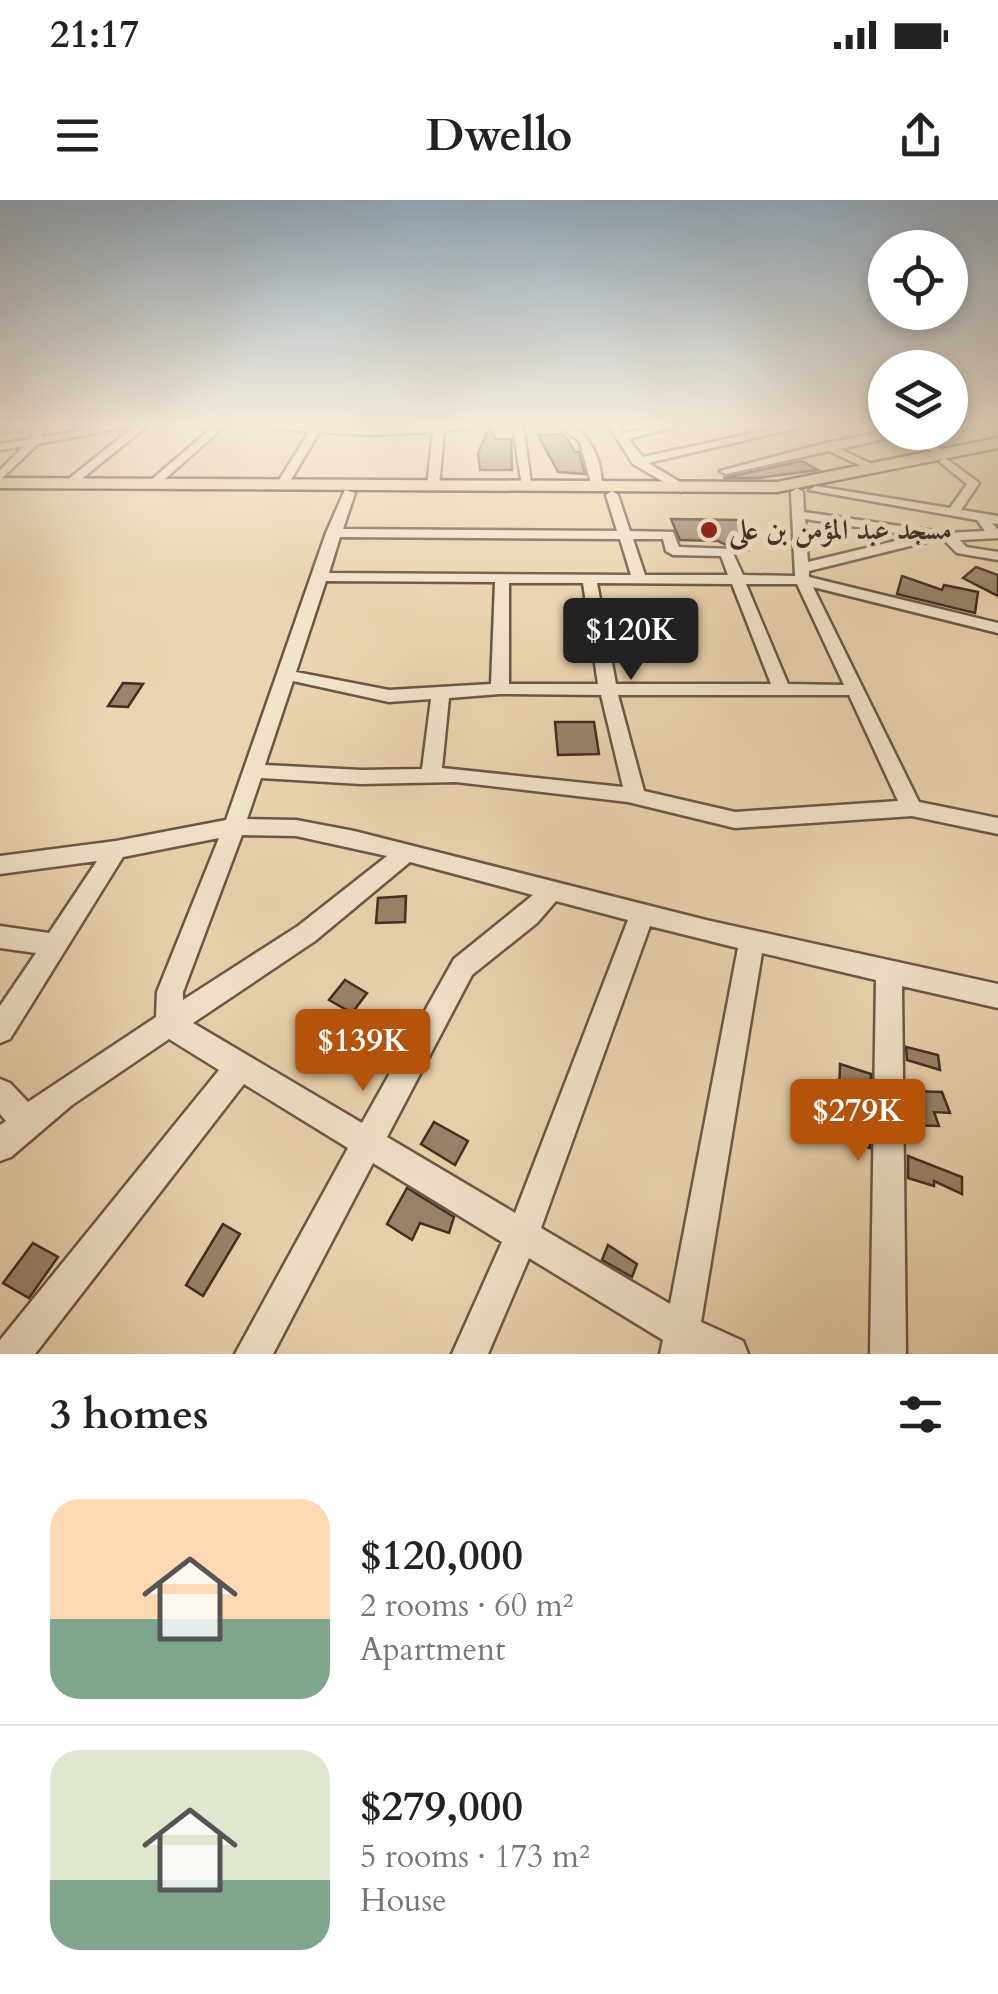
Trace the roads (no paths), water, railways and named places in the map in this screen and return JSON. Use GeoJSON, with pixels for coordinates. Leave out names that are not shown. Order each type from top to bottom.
{"type":"FeatureCollection","features":[{"type":"Feature","properties":{"kind":"main road"},"geometry":{"type":"LineString","coordinates":[[0,484],[528,487],[605,491],[790,486],[820,480]]}},
{"type":"Feature","properties":{"kind":"main road"},"geometry":{"type":"LineString","coordinates":[[0,484],[349,493],[806,491],[852,480]]}},
{"type":"Feature","properties":{"kind":"street"},"geometry":{"type":"LineString","coordinates":[[70,483],[74,480]]}},
{"type":"Feature","properties":{"kind":"street"},"geometry":{"type":"LineString","coordinates":[[153,484],[158,480]]}},
{"type":"Feature","properties":{"kind":"street"},"geometry":{"type":"LineString","coordinates":[[282,485],[285,480]]}},
{"type":"Feature","properties":{"kind":"street"},"geometry":{"type":"LineString","coordinates":[[433,486],[434,480]]}},
{"type":"Feature","properties":{"kind":"street"},"geometry":{"type":"LineString","coordinates":[[527,480],[528,487]]}},
{"type":"Feature","properties":{"kind":"street"},"geometry":{"type":"LineString","coordinates":[[601,480],[626,535],[638,578]]}},
{"type":"Feature","properties":{"kind":"street"},"geometry":{"type":"LineString","coordinates":[[663,480],[682,488]]}},
{"type":"Feature","properties":{"kind":"street"},"geometry":{"type":"LineString","coordinates":[[953,513],[973,483],[970,480]]}},
{"type":"Feature","properties":{"kind":"street"},"geometry":{"type":"LineString","coordinates":[[912,808],[802,574],[801,515],[806,491],[998,520]]}},
{"type":"Feature","properties":{"kind":"street"},"geometry":{"type":"LineString","coordinates":[[169,1024],[170,992],[234,827],[349,493]]}},
{"type":"Feature","properties":{"kind":"street"},"geometry":{"type":"LineString","coordinates":[[801,515],[928,535],[995,535],[981,518]]}},
{"type":"Feature","properties":{"kind":"street"},"geometry":{"type":"LineString","coordinates":[[334,534],[668,535],[673,551],[726,552],[782,690]]}},
{"type":"Feature","properties":{"kind":"street"},"geometry":{"type":"LineString","coordinates":[[319,577],[737,579],[802,574],[928,535]]}},
{"type":"Feature","properties":{"kind":"street"},"geometry":{"type":"LineString","coordinates":[[948,537],[962,550],[998,556]]}},
{"type":"Feature","properties":{"kind":"street"},"geometry":{"type":"LineString","coordinates":[[802,574],[998,628]]}},
{"type":"Feature","properties":{"kind":"street"},"geometry":{"type":"LineString","coordinates":[[500,689],[502,578]]}},
{"type":"Feature","properties":{"kind":"street"},"geometry":{"type":"LineString","coordinates":[[589,578],[608,689],[635,796]]}},
{"type":"Feature","properties":{"kind":"street"},"geometry":{"type":"LineString","coordinates":[[287,676],[388,696],[500,689],[857,690]]}},
{"type":"Feature","properties":{"kind":"street"},"geometry":{"type":"LineString","coordinates":[[431,776],[441,693]]}},
{"type":"Feature","properties":{"kind":"street"},"geometry":{"type":"LineString","coordinates":[[252,771],[456,775],[635,796],[735,820],[912,808],[998,826]]}},
{"type":"Feature","properties":{"kind":"street"},"geometry":{"type":"LineString","coordinates":[[0,864],[116,850],[234,827],[296,828],[889,974],[998,996]]}},
{"type":"Feature","properties":{"kind":"street"},"geometry":{"type":"LineString","coordinates":[[0,1030],[116,850]]}},
{"type":"Feature","properties":{"kind":"street"},"geometry":{"type":"LineString","coordinates":[[0,1146],[26,1121],[334,914],[405,853]]}},
{"type":"Feature","properties":{"kind":"street"},"geometry":{"type":"LineString","coordinates":[[254,1354],[463,967],[482,946],[510,934],[532,916],[550,891]]}},
{"type":"Feature","properties":{"kind":"street"},"geometry":{"type":"LineString","coordinates":[[470,1354],[522,1236],[642,914]]}},
{"type":"Feature","properties":{"kind":"street"},"geometry":{"type":"LineString","coordinates":[[0,937],[56,945]]}},
{"type":"Feature","properties":{"kind":"street"},"geometry":{"type":"LineString","coordinates":[[681,1343],[752,940]]}},
{"type":"Feature","properties":{"kind":"street"},"geometry":{"type":"LineString","coordinates":[[888,1354],[889,974]]}},
{"type":"Feature","properties":{"kind":"street"},"geometry":{"type":"LineString","coordinates":[[169,1024],[522,1236],[681,1343],[730,1354]]}},
{"type":"Feature","properties":{"kind":"street"},"geometry":{"type":"LineString","coordinates":[[12,1354],[241,1065]]}},
{"type":"Feature","properties":{"kind":"street"},"geometry":{"type":"LineString","coordinates":[[0,1093],[26,1121]]}},
{"type":"Feature","properties":{"kind":"place","name":"مسجد عبد المؤمن بن على"},"geometry":{"type":"Point","coordinates":[709,530]}}]}
